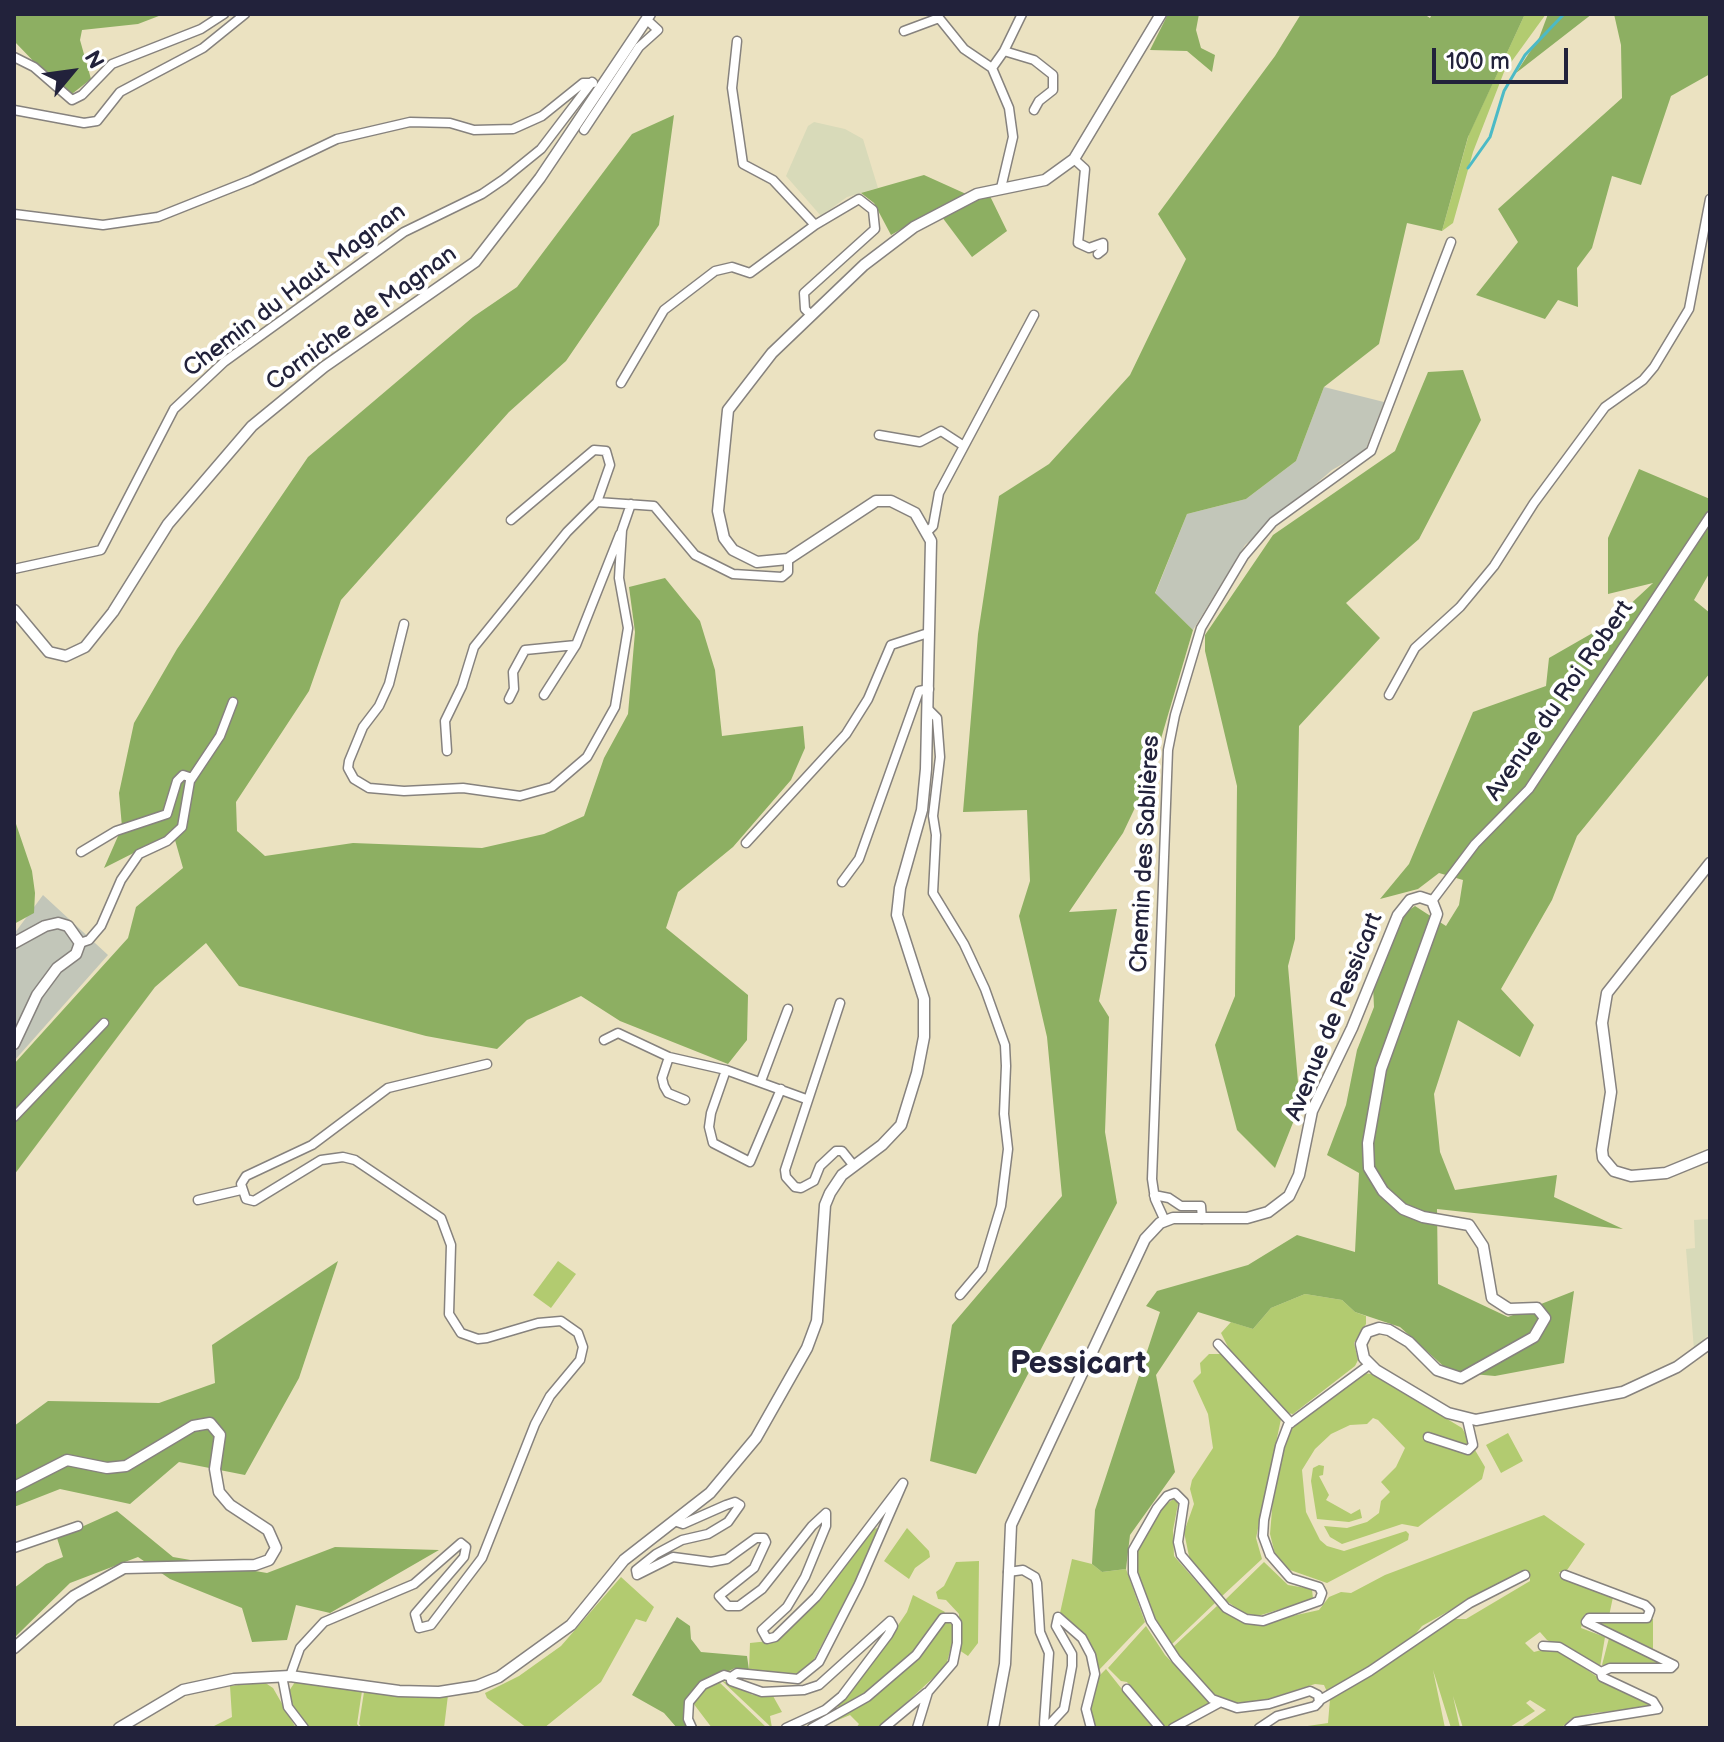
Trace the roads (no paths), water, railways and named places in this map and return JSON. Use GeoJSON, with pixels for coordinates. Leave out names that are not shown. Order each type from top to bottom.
{"type":"FeatureCollection","features":[{"type":"Feature","properties":{"kind":"street"},"geometry":{"type":"LineString","coordinates":[[14,57],[34,67],[72,100],[82,95],[112,64],[201,29],[224,14]]}},
{"type":"Feature","properties":{"kind":"street"},"geometry":{"type":"LineString","coordinates":[[14,110],[84,123],[97,121],[120,92],[203,48],[245,14]]}},
{"type":"Feature","properties":{"kind":"street"},"geometry":{"type":"LineString","coordinates":[[992,68],[1022,14]]}},
{"type":"Feature","properties":{"kind":"street"},"geometry":{"type":"LineString","coordinates":[[119,1728],[195,1686],[286,1676],[421,1692],[477,1686],[518,1666],[556,1639],[586,1609],[624,1560],[710,1493],[743,1457],[807,1348],[821,1298],[825,1205],[835,1184],[901,1125],[924,1037],[924,999],[897,915],[900,888],[922,810],[929,710],[928,531],[904,505],[876,501],[812,547],[788,559],[757,562],[733,550],[724,538],[718,502],[728,410],[746,382],[811,315],[864,265],[914,227],[977,194],[1045,180],[1074,159],[1161,14]]}},
{"type":"Feature","properties":{"kind":"street"},"geometry":{"type":"LineString","coordinates":[[584,130],[639,47],[658,30],[648,17]]}},
{"type":"Feature","properties":{"kind":"street","name":"Corniche de Magnan"},"geometry":{"type":"LineString","coordinates":[[14,610],[49,652],[66,656],[85,647],[113,612],[168,524],[252,426],[324,367],[475,262],[513,216],[597,85],[648,17]]}},
{"type":"Feature","properties":{"kind":"street"},"geometry":{"type":"LineString","coordinates":[[904,31],[939,18],[964,49],[992,68],[1009,108],[1013,137],[1001,188]]}},
{"type":"Feature","properties":{"kind":"street"},"geometry":{"type":"LineString","coordinates":[[737,41],[732,88],[743,164],[773,180],[815,225]]}},
{"type":"Feature","properties":{"kind":"street"},"geometry":{"type":"LineString","coordinates":[[1004,51],[1034,60],[1053,75],[1053,90],[1039,101],[1034,110]]}},
{"type":"Feature","properties":{"kind":"street"},"geometry":{"type":"LineString","coordinates":[[14,214],[103,225],[158,217],[251,180],[337,139],[410,122],[450,123],[474,130],[513,129],[542,116],[583,83],[597,85]]}},
{"type":"Feature","properties":{"kind":"street","name":"Chemin du Haut Magnan"},"geometry":{"type":"LineString","coordinates":[[14,569],[101,550],[174,409],[224,362],[404,232],[482,194],[504,179],[541,149],[597,85]]}},
{"type":"Feature","properties":{"kind":"street"},"geometry":{"type":"LineString","coordinates":[[1074,159],[1085,169],[1078,243],[1089,248],[1103,243],[1103,250],[1098,254]]}},
{"type":"Feature","properties":{"kind":"street"},"geometry":{"type":"LineString","coordinates":[[621,383],[664,310],[715,271],[732,267],[750,273],[815,225],[859,199],[869,204],[876,218],[875,229],[804,293],[805,309],[811,315]]}},
{"type":"Feature","properties":{"kind":"street"},"geometry":{"type":"LineString","coordinates":[[1389,695],[1415,648],[1460,607],[1494,566],[1534,503],[1605,407],[1643,380],[1654,367],[1689,309],[1710,199]]}},
{"type":"Feature","properties":{"kind":"street","name":"Chemin des Sablières"},"geometry":{"type":"LineString","coordinates":[[1165,1221],[1154,1195],[1152,1179],[1168,750],[1175,715],[1201,628],[1244,556],[1273,522],[1371,451],[1451,242]]}},
{"type":"Feature","properties":{"kind":"street"},"geometry":{"type":"LineString","coordinates":[[928,531],[933,526],[939,493],[1034,315]]}},
{"type":"Feature","properties":{"kind":"street"},"geometry":{"type":"LineString","coordinates":[[879,435],[920,442],[941,431],[964,446]]}},
{"type":"Feature","properties":{"kind":"street"},"geometry":{"type":"LineString","coordinates":[[447,751],[445,721],[477,641],[579,518],[597,502],[610,465],[608,454],[599,449],[577,463],[511,520]]}},
{"type":"Feature","properties":{"kind":"street"},"geometry":{"type":"LineString","coordinates":[[597,502],[654,506],[695,555],[733,574],[782,577],[788,572],[788,559]]}},
{"type":"Feature","properties":{"kind":"street"},"geometry":{"type":"LineString","coordinates":[[544,695],[576,645],[631,504]]}},
{"type":"Feature","properties":{"kind":"street","name":"Avenue du Roi Robert"},"geometry":{"type":"LineString","coordinates":[[1432,901],[1475,844],[1529,789],[1710,516]]}},
{"type":"Feature","properties":{"kind":"street"},"geometry":{"type":"LineString","coordinates":[[404,624],[389,684],[379,706],[363,727],[349,761],[348,768],[354,779],[369,788],[394,790],[463,788],[520,796],[541,792],[562,780],[587,757],[615,707],[628,628],[619,578],[622,530]]}},
{"type":"Feature","properties":{"kind":"street"},"geometry":{"type":"LineString","coordinates":[[746,843],[846,734],[868,699],[891,645],[928,633]]}},
{"type":"Feature","properties":{"kind":"street"},"geometry":{"type":"LineString","coordinates":[[509,699],[514,689],[513,672],[525,650],[576,645]]}},
{"type":"Feature","properties":{"kind":"street"},"geometry":{"type":"LineString","coordinates":[[842,882],[859,859],[919,691],[929,689]]}},
{"type":"Feature","properties":{"kind":"street"},"geometry":{"type":"LineString","coordinates":[[80,943],[89,940],[101,926],[121,880],[139,854],[167,841],[182,827],[192,778],[220,736],[233,702]]}},
{"type":"Feature","properties":{"kind":"street"},"geometry":{"type":"LineString","coordinates":[[929,710],[937,718],[940,757],[933,816],[936,835],[933,893],[964,944],[985,989],[1005,1045],[1004,1114],[1008,1149],[1001,1206],[982,1269],[960,1295]]}},
{"type":"Feature","properties":{"kind":"street"},"geometry":{"type":"LineString","coordinates":[[81,852],[116,831],[167,814],[177,781],[183,775],[192,778]]}},
{"type":"Feature","properties":{"kind":"street"},"geometry":{"type":"LineString","coordinates":[[1710,863],[1607,993],[1602,1023],[1611,1092],[1602,1150],[1608,1166],[1631,1176],[1666,1173],[1710,1155]]}},
{"type":"Feature","properties":{"kind":"street","name":"Avenue de Pessicart"},"geometry":{"type":"LineString","coordinates":[[1165,1221],[1258,1216],[1289,1196],[1299,1175],[1312,1111],[1352,1028],[1398,915],[1415,898],[1432,901]]}},
{"type":"Feature","properties":{"kind":"street"},"geometry":{"type":"LineString","coordinates":[[1432,901],[1437,914],[1433,928],[1381,1069],[1368,1143],[1369,1168],[1383,1191],[1403,1209],[1423,1217],[1469,1225],[1483,1246],[1492,1298],[1509,1309],[1537,1308],[1545,1318],[1534,1337],[1461,1378],[1445,1375],[1399,1334],[1379,1328],[1367,1332],[1361,1344],[1369,1365],[1448,1413],[1467,1419],[1508,1416],[1623,1392],[1677,1367],[1710,1343]]}},
{"type":"Feature","properties":{"kind":"street"},"geometry":{"type":"LineString","coordinates":[[14,943],[52,923],[68,926],[80,943]]}},
{"type":"Feature","properties":{"kind":"street"},"geometry":{"type":"LineString","coordinates":[[14,1044],[37,995],[57,968],[76,954],[80,943]]}},
{"type":"Feature","properties":{"kind":"street"},"geometry":{"type":"LineString","coordinates":[[840,1003],[787,1158],[786,1177],[795,1187],[809,1185],[827,1157],[836,1151],[842,1151],[854,1166]]}},
{"type":"Feature","properties":{"kind":"street"},"geometry":{"type":"LineString","coordinates":[[761,1081],[788,1009]]}},
{"type":"Feature","properties":{"kind":"street"},"geometry":{"type":"LineString","coordinates":[[14,1117],[104,1023]]}},
{"type":"Feature","properties":{"kind":"street"},"geometry":{"type":"LineString","coordinates":[[604,1040],[618,1033],[669,1057],[726,1070],[806,1099]]}},
{"type":"Feature","properties":{"kind":"street"},"geometry":{"type":"LineString","coordinates":[[669,1057],[662,1078],[664,1086],[668,1093],[685,1100]]}},
{"type":"Feature","properties":{"kind":"street"},"geometry":{"type":"LineString","coordinates":[[304,1728],[288,1707],[286,1676],[300,1648],[324,1622],[414,1584],[461,1543],[466,1547],[464,1557],[415,1614],[419,1628],[431,1625],[482,1558],[535,1424],[550,1396],[580,1360],[583,1347],[578,1333],[561,1321],[538,1323],[487,1338],[478,1339],[461,1333],[449,1314],[451,1245],[441,1218],[355,1160],[343,1157],[321,1160],[254,1201],[246,1199],[241,1190],[246,1176],[312,1145],[388,1088],[487,1064]]}},
{"type":"Feature","properties":{"kind":"street"},"geometry":{"type":"LineString","coordinates":[[726,1070],[711,1113],[709,1127],[713,1143],[750,1162],[781,1089]]}},
{"type":"Feature","properties":{"kind":"street"},"geometry":{"type":"LineString","coordinates":[[198,1200],[241,1190]]}},
{"type":"Feature","properties":{"kind":"street"},"geometry":{"type":"LineString","coordinates":[[1154,1195],[1169,1198],[1181,1206],[1201,1206],[1202,1219]]}},
{"type":"Feature","properties":{"kind":"street"},"geometry":{"type":"LineString","coordinates":[[993,1728],[1005,1664],[1009,1536],[1015,1515],[1145,1239],[1165,1221]]}},
{"type":"Feature","properties":{"kind":"street"},"geometry":{"type":"LineString","coordinates":[[1218,1344],[1291,1423]]}},
{"type":"Feature","properties":{"kind":"street"},"geometry":{"type":"LineString","coordinates":[[1320,1700],[1317,1693],[1310,1691],[1253,1706],[1237,1708],[1219,1703],[1176,1659],[1151,1621],[1133,1573],[1132,1553],[1152,1516],[1167,1496],[1175,1493],[1184,1502],[1178,1542],[1181,1555],[1226,1608],[1246,1619],[1263,1621],[1319,1601],[1322,1593],[1319,1587],[1295,1580],[1280,1569],[1268,1551],[1263,1536],[1280,1446],[1291,1423],[1369,1365]]}},
{"type":"Feature","properties":{"kind":"street"},"geometry":{"type":"LineString","coordinates":[[1428,1437],[1468,1450],[1473,1445],[1467,1419]]}},
{"type":"Feature","properties":{"kind":"street"},"geometry":{"type":"LineString","coordinates":[[14,1487],[67,1460],[107,1468],[126,1466],[193,1426],[210,1423],[220,1435],[215,1469],[219,1492],[230,1505],[268,1530],[276,1548],[262,1564],[124,1568],[74,1596],[14,1648]]}},
{"type":"Feature","properties":{"kind":"street"},"geometry":{"type":"LineString","coordinates":[[674,1521],[683,1524],[726,1505],[735,1502],[740,1505],[728,1522],[708,1534],[682,1540],[636,1570],[637,1575],[643,1575],[673,1557],[711,1562],[727,1559],[756,1538],[764,1538],[766,1542],[754,1568],[719,1596],[728,1606],[739,1606],[770,1581],[812,1526],[826,1513],[826,1526],[805,1577],[787,1607],[762,1630],[767,1639],[775,1637],[816,1597],[903,1483],[859,1584],[819,1662],[798,1679],[737,1673],[731,1677],[724,1675],[703,1685],[689,1702],[688,1719],[692,1728]]}},
{"type":"Feature","properties":{"kind":"street"},"geometry":{"type":"LineString","coordinates":[[14,1548],[78,1526]]}},
{"type":"Feature","properties":{"kind":"street"},"geometry":{"type":"LineString","coordinates":[[1008,1572],[1023,1570],[1035,1577],[1037,1583],[1040,1632],[1049,1653],[1044,1724],[1050,1724],[1064,1709],[1072,1666],[1072,1654],[1056,1626],[1058,1617],[1082,1638],[1091,1655],[1095,1674],[1086,1709],[1091,1728]]}},
{"type":"Feature","properties":{"kind":"street"},"geometry":{"type":"LineString","coordinates":[[1259,1728],[1275,1717],[1315,1706],[1470,1603],[1525,1575]]}},
{"type":"Feature","properties":{"kind":"street"},"geometry":{"type":"LineString","coordinates":[[1565,1575],[1645,1605],[1650,1610],[1647,1618],[1589,1618],[1586,1622],[1674,1665],[1671,1668],[1610,1668],[1601,1672]]}},
{"type":"Feature","properties":{"kind":"street"},"geometry":{"type":"LineString","coordinates":[[812,1728],[867,1697],[916,1655],[943,1618],[953,1618],[957,1623],[953,1663],[928,1692],[884,1728]]}},
{"type":"Feature","properties":{"kind":"street"},"geometry":{"type":"LineString","coordinates":[[731,1677],[731,1681],[762,1692],[804,1690],[819,1685],[890,1621],[893,1626],[888,1635],[842,1696],[825,1710],[786,1728]]}},
{"type":"Feature","properties":{"kind":"street"},"geometry":{"type":"LineString","coordinates":[[1543,1646],[1559,1647],[1601,1672],[1602,1677],[1653,1701],[1658,1709],[1576,1722],[1569,1728]]}},
{"type":"Feature","properties":{"kind":"street"},"geometry":{"type":"LineString","coordinates":[[1127,1689],[1160,1728]]}},
{"type":"Feature","properties":{"kind":"street"},"geometry":{"type":"LineString","coordinates":[[917,1728],[928,1692]]}},
{"type":"Feature","properties":{"kind":"street"},"geometry":{"type":"LineString","coordinates":[[1173,1728],[1219,1703]]}},
{"type":"Feature","properties":{"kind":"street"},"geometry":{"type":"LineString","coordinates":[[1604,1718],[1608,1728]]}},
{"type":"Feature","properties":{"kind":"waterway"},"geometry":{"type":"LineString","coordinates":[[1468,168],[1490,137],[1504,91],[1525,55],[1564,14]]}},
{"type":"Feature","properties":{"kind":"district","name":"Pessicart"},"geometry":{"type":"Point","coordinates":[1078,1365]}}]}
